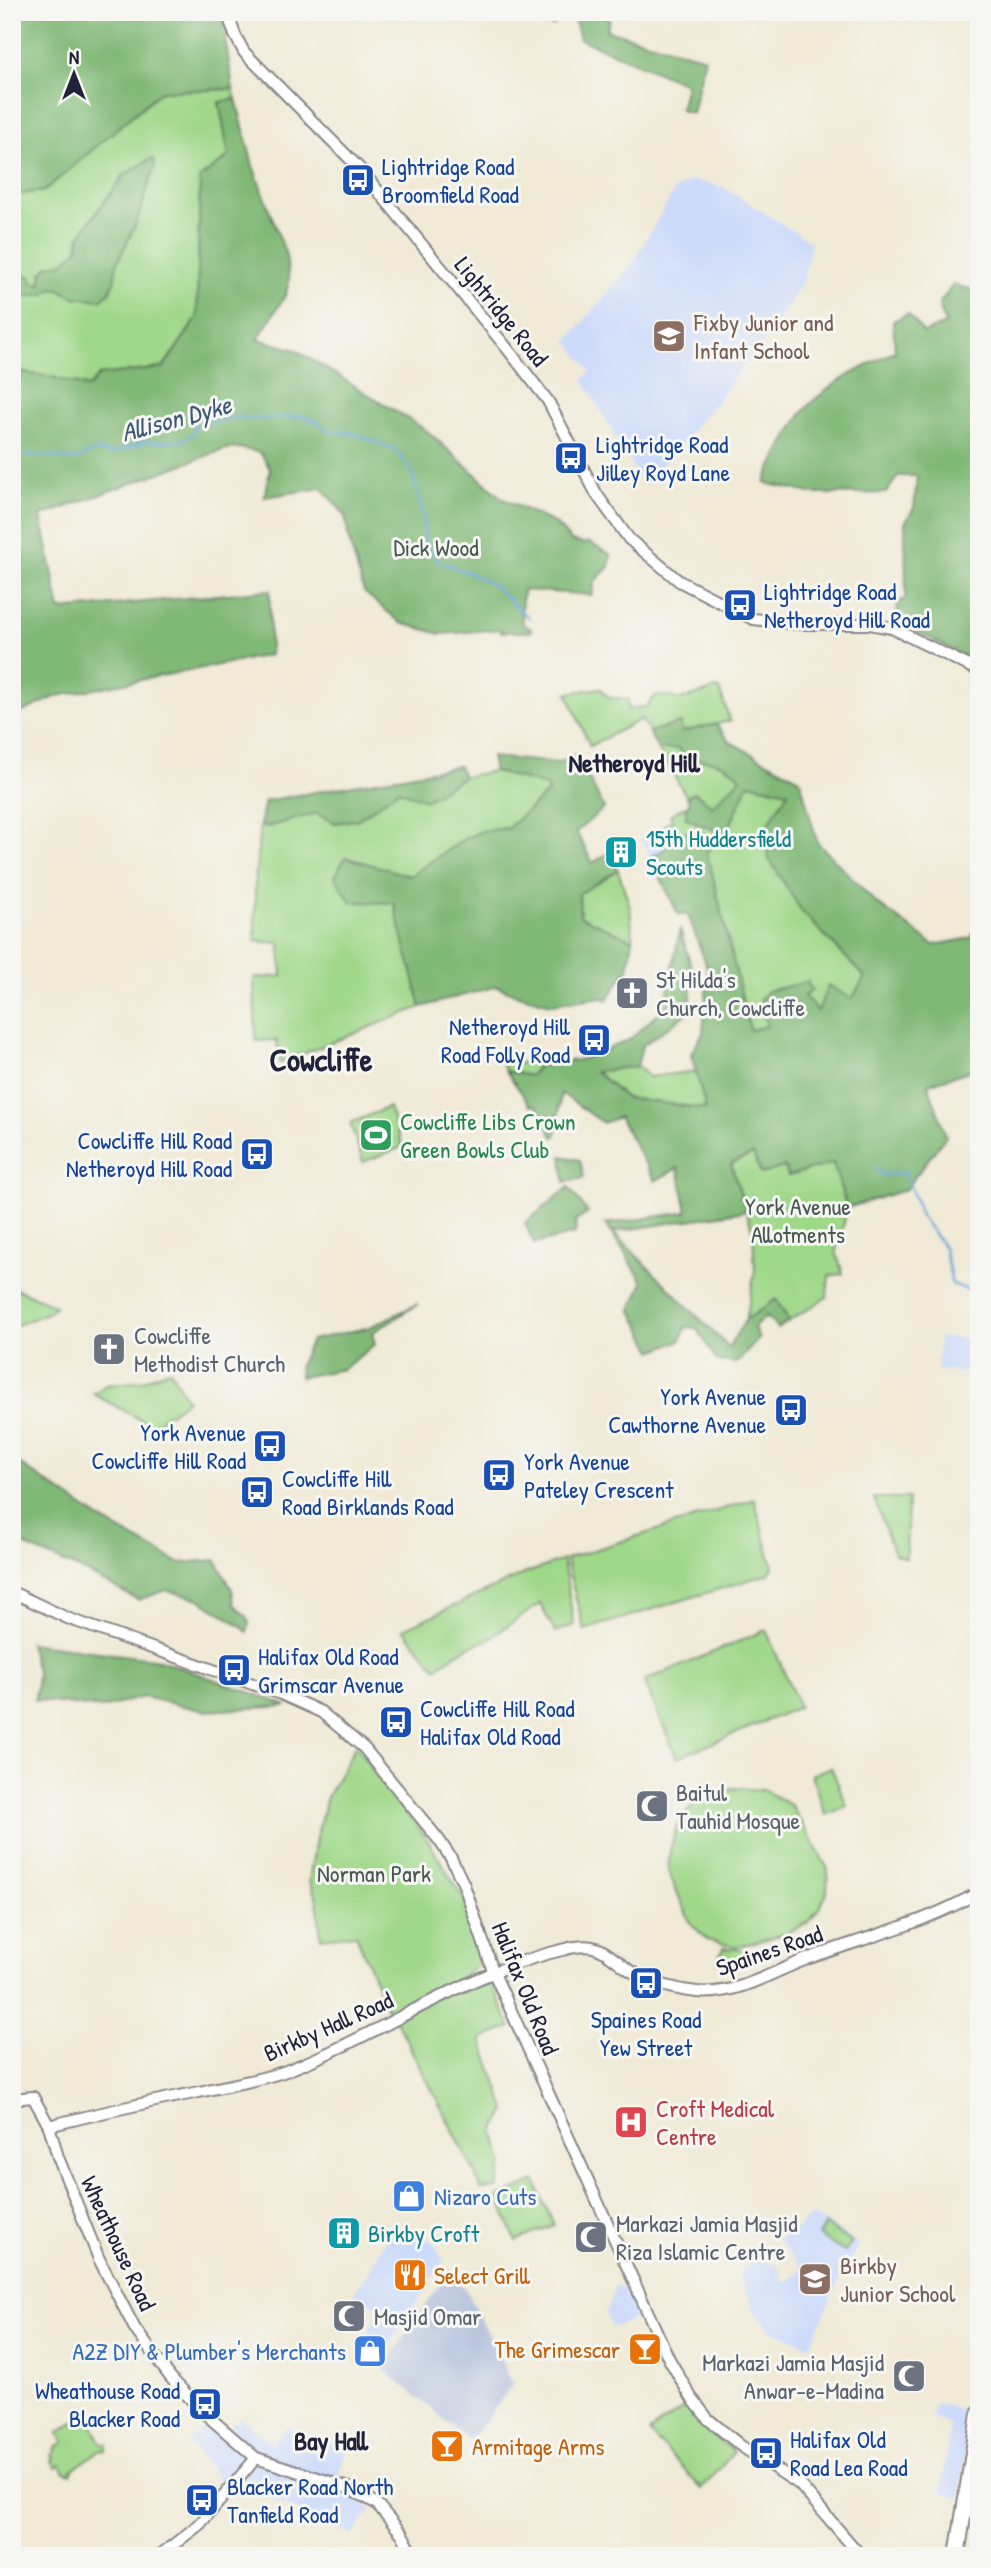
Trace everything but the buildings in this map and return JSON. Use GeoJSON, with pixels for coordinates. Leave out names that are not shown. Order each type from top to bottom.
{"type":"FeatureCollection","features":[{"type":"Feature","properties":{"kind":"main road"},"geometry":{"type":"LineString","coordinates":[[957,2556],[979,2414]]}},
{"type":"Feature","properties":{"kind":"street","name":"Lightridge Road"},"geometry":{"type":"LineString","coordinates":[[227,12],[244,52],[360,169],[548,401],[597,495],[629,540],[679,581],[753,619],[799,624],[870,624],[892,628],[979,671]]}},
{"type":"Feature","properties":{"kind":"street","name":"Halifax Old Road"},"geometry":{"type":"LineString","coordinates":[[12,1592],[66,1618],[281,1694],[321,1712],[364,1748],[451,1858],[464,1885],[493,1970],[669,2359],[691,2397],[708,2419],[799,2484],[861,2556]]}},
{"type":"Feature","properties":{"kind":"street","name":"Spaines Road"},"geometry":{"type":"LineString","coordinates":[[493,1970],[562,1950],[590,1946],[611,1955],[635,1974],[661,1984],[697,1992],[726,1990],[741,1987],[807,1959],[922,1921],[979,1892]]}},
{"type":"Feature","properties":{"kind":"street","name":"Birkby Hall Road"},"geometry":{"type":"LineString","coordinates":[[49,2126],[285,2071],[356,2039],[493,1970]]}},
{"type":"Feature","properties":{"kind":"street","name":"Wheathouse Road"},"geometry":{"type":"LineString","coordinates":[[12,2099],[33,2097],[49,2126],[58,2157],[90,2239],[135,2329],[172,2378],[202,2411],[256,2458]]}},
{"type":"Feature","properties":{"kind":"street"},"geometry":{"type":"LineString","coordinates":[[159,2556],[200,2524],[256,2458],[349,2488],[377,2504],[402,2534],[414,2556]]}},
{"type":"Feature","properties":{"kind":"shaded area","name":"Fixby Junior and Infant School"},"geometry":{"type":"Polygon","coordinates":[[[692,180],[723,187],[811,242],[803,281],[772,330],[718,400],[644,486],[583,380],[591,371],[567,341],[632,264],[675,189],[692,180]]]}},
{"type":"Feature","properties":{"kind":"shaded area"},"geometry":{"type":"Polygon","coordinates":[[[665,825],[675,843],[651,857],[641,838],[665,825]]]}},
{"type":"Feature","properties":{"kind":"shaded area"},"geometry":{"type":"Polygon","coordinates":[[[939,1337],[979,1339],[979,1373],[937,1370],[939,1337]]]}},
{"type":"Feature","properties":{"kind":"shaded area","name":"Birkby Junior School"},"geometry":{"type":"Polygon","coordinates":[[[812,2214],[859,2244],[810,2346],[769,2329],[755,2313],[738,2274],[764,2252],[772,2265],[775,2262],[782,2274],[779,2277],[786,2282],[802,2269],[778,2239],[782,2235],[778,2231],[785,2224],[793,2231],[812,2214]]]}},
{"type":"Feature","properties":{"kind":"shaded area"},"geometry":{"type":"Polygon","coordinates":[[[393,2225],[434,2242],[444,2261],[376,2364],[358,2349],[381,2308],[353,2293],[370,2270],[393,2225]]]}},
{"type":"Feature","properties":{"kind":"shaded area"},"geometry":{"type":"Polygon","coordinates":[[[450,2269],[469,2295],[513,2384],[470,2441],[383,2369],[450,2269]]]}},
{"type":"Feature","properties":{"kind":"shaded area"},"geometry":{"type":"Polygon","coordinates":[[[615,2285],[628,2289],[639,2317],[612,2328],[606,2314],[615,2285]]]}},
{"type":"Feature","properties":{"kind":"shaded area"},"geometry":{"type":"Polygon","coordinates":[[[935,2403],[970,2411],[960,2498],[941,2493],[950,2424],[931,2417],[935,2403]]]}},
{"type":"Feature","properties":{"kind":"shaded area"},"geometry":{"type":"Polygon","coordinates":[[[240,2417],[272,2445],[287,2427],[347,2451],[333,2488],[350,2495],[372,2510],[352,2535],[266,2497],[233,2471],[221,2483],[188,2441],[208,2425],[222,2437],[240,2417]]]}},
{"type":"Feature","properties":{"kind":"green space"},"geometry":{"type":"Polygon","coordinates":[[[12,12],[222,12],[229,35],[225,38],[233,89],[161,91],[44,191],[12,195],[12,12]]]}},
{"type":"Feature","properties":{"kind":"green space"},"geometry":{"type":"Polygon","coordinates":[[[519,12],[601,12],[610,20],[606,30],[705,58],[692,113],[680,110],[686,84],[580,39],[575,21],[561,17],[553,26],[519,12]]]}},
{"type":"Feature","properties":{"kind":"green space"},"geometry":{"type":"Polygon","coordinates":[[[233,89],[236,99],[219,102],[229,156],[200,178],[197,318],[162,368],[99,375],[89,387],[52,377],[12,371],[12,195],[44,191],[161,91],[233,89]]]}},
{"type":"Feature","properties":{"kind":"green space","name":"Dick Wood"},"geometry":{"type":"Polygon","coordinates":[[[236,99],[253,166],[286,255],[289,280],[286,294],[258,339],[296,350],[426,430],[503,499],[556,524],[571,541],[586,544],[588,542],[611,555],[609,567],[595,581],[592,595],[523,590],[523,624],[531,629],[531,632],[501,632],[501,629],[441,634],[401,623],[364,592],[349,540],[345,515],[322,488],[264,497],[270,469],[261,453],[240,448],[225,449],[41,516],[60,610],[270,590],[270,655],[57,696],[16,715],[12,681],[12,371],[52,377],[89,387],[99,375],[163,368],[197,318],[200,178],[229,156],[219,102],[236,99]]]}},
{"type":"Feature","properties":{"kind":"green space"},"geometry":{"type":"Polygon","coordinates":[[[152,158],[155,166],[136,224],[117,263],[109,293],[100,300],[73,297],[52,288],[45,294],[12,298],[12,275],[24,274],[31,277],[32,282],[40,284],[42,273],[48,266],[64,262],[78,249],[80,235],[124,175],[152,158]]]}},
{"type":"Feature","properties":{"kind":"green space"},"geometry":{"type":"Polygon","coordinates":[[[953,285],[979,291],[979,664],[896,621],[897,603],[906,598],[905,523],[914,508],[917,476],[898,476],[886,493],[815,494],[765,483],[785,441],[811,403],[840,380],[895,351],[893,321],[908,314],[924,333],[945,324],[939,304],[953,285]]]}},
{"type":"Feature","properties":{"kind":"green space"},"geometry":{"type":"Polygon","coordinates":[[[600,688],[609,698],[628,699],[628,709],[646,707],[655,696],[680,700],[719,688],[730,721],[681,732],[680,723],[649,732],[641,719],[590,746],[567,693],[600,688]]]}},
{"type":"Feature","properties":{"kind":"green space"},"geometry":{"type":"Polygon","coordinates":[[[681,723],[682,732],[716,724],[730,742],[800,779],[817,842],[875,902],[934,945],[971,938],[979,922],[979,1068],[928,1084],[946,1136],[905,1190],[847,1208],[833,1163],[788,1176],[784,1167],[761,1174],[753,1154],[731,1164],[746,1211],[613,1232],[728,1347],[746,1320],[776,1299],[789,1321],[778,1329],[767,1316],[754,1327],[759,1339],[736,1363],[717,1361],[697,1328],[686,1327],[681,1340],[653,1351],[631,1309],[643,1282],[606,1224],[687,1212],[678,1168],[655,1181],[619,1117],[603,1123],[561,1093],[556,1136],[553,1137],[536,1105],[530,1105],[506,1071],[530,1076],[539,1065],[583,1059],[629,1040],[665,1007],[680,929],[693,972],[690,1011],[642,1046],[637,1066],[595,1072],[626,1098],[706,1109],[691,1054],[703,1033],[708,970],[688,915],[678,914],[651,857],[675,843],[682,834],[694,829],[718,841],[707,852],[750,1030],[767,1026],[760,1000],[767,991],[807,982],[812,990],[804,996],[818,1011],[828,985],[852,999],[865,977],[802,912],[769,859],[764,830],[788,792],[749,783],[726,835],[686,818],[686,806],[690,804],[687,797],[695,792],[712,806],[741,778],[729,767],[721,764],[681,758],[680,749],[658,749],[649,732],[681,723]]]}},
{"type":"Feature","properties":{"kind":"green space"},"geometry":{"type":"Polygon","coordinates":[[[658,749],[681,749],[681,758],[722,764],[741,778],[712,807],[695,792],[687,797],[658,749]]]}},
{"type":"Feature","properties":{"kind":"green space"},"geometry":{"type":"Polygon","coordinates":[[[576,754],[604,808],[576,832],[593,863],[608,853],[618,870],[579,894],[580,916],[633,940],[628,969],[607,1000],[602,997],[551,1004],[497,986],[421,1007],[394,903],[351,902],[335,877],[345,857],[410,876],[464,839],[482,831],[508,828],[548,792],[546,786],[494,771],[491,757],[559,763],[576,754]]]}},
{"type":"Feature","properties":{"kind":"green space"},"geometry":{"type":"Polygon","coordinates":[[[459,766],[463,777],[426,800],[398,790],[359,819],[335,823],[316,813],[267,827],[260,825],[265,801],[459,766]]]}},
{"type":"Feature","properties":{"kind":"green space"},"geometry":{"type":"Polygon","coordinates":[[[494,771],[546,786],[548,792],[508,828],[482,831],[464,839],[410,876],[345,858],[394,902],[421,1007],[280,1063],[277,1040],[256,1041],[254,978],[282,976],[280,943],[255,941],[255,883],[260,825],[267,827],[316,813],[335,823],[359,819],[398,790],[426,799],[463,777],[494,771]]]}},
{"type":"Feature","properties":{"kind":"green space"},"geometry":{"type":"Polygon","coordinates":[[[749,783],[789,792],[764,830],[802,912],[865,977],[852,999],[818,1011],[804,996],[807,982],[767,1026],[750,1030],[682,834],[675,843],[665,825],[672,820],[670,815],[686,806],[686,818],[726,834],[749,783]]]}},
{"type":"Feature","properties":{"kind":"green space"},"geometry":{"type":"Polygon","coordinates":[[[618,870],[630,907],[633,940],[580,917],[579,894],[618,870]]]}},
{"type":"Feature","properties":{"kind":"green space"},"geometry":{"type":"Polygon","coordinates":[[[500,1060],[539,1065],[530,1076],[506,1071],[500,1060]]]}},
{"type":"Feature","properties":{"kind":"green space"},"geometry":{"type":"Polygon","coordinates":[[[637,1066],[649,1077],[697,1071],[706,1109],[626,1098],[595,1071],[637,1066]]]}},
{"type":"Feature","properties":{"kind":"green space","name":"Cowcliffe Libs Crown Green Bowls Club"},"geometry":{"type":"Polygon","coordinates":[[[389,1107],[403,1147],[363,1162],[350,1123],[389,1107]]]}},
{"type":"Feature","properties":{"kind":"green space","name":"York Avenue Allotments"},"geometry":{"type":"Polygon","coordinates":[[[753,1154],[785,1167],[788,1176],[833,1163],[847,1208],[844,1211],[845,1219],[836,1251],[843,1274],[829,1276],[827,1297],[789,1321],[776,1300],[746,1320],[755,1270],[753,1232],[731,1164],[753,1154]]]}},
{"type":"Feature","properties":{"kind":"green space"},"geometry":{"type":"Polygon","coordinates":[[[562,1156],[580,1160],[584,1178],[565,1182],[562,1156]]]}},
{"type":"Feature","properties":{"kind":"green space"},"geometry":{"type":"Polygon","coordinates":[[[569,1187],[588,1213],[576,1221],[575,1234],[534,1244],[525,1223],[569,1187]]]}},
{"type":"Feature","properties":{"kind":"green space"},"geometry":{"type":"Polygon","coordinates":[[[12,1287],[55,1306],[49,1312],[12,1327],[12,1287]]]}},
{"type":"Feature","properties":{"kind":"green space"},"geometry":{"type":"Polygon","coordinates":[[[417,1304],[372,1333],[375,1344],[343,1369],[300,1377],[299,1366],[311,1340],[370,1327],[417,1304]]]}},
{"type":"Feature","properties":{"kind":"green space"},"geometry":{"type":"Polygon","coordinates":[[[170,1370],[187,1400],[152,1426],[93,1394],[106,1385],[141,1381],[170,1370]]]}},
{"type":"Feature","properties":{"kind":"green space"},"geometry":{"type":"Polygon","coordinates":[[[12,1457],[105,1522],[179,1563],[216,1560],[232,1589],[234,1604],[247,1617],[250,1624],[247,1632],[199,1599],[167,1590],[138,1600],[86,1572],[12,1538],[12,1457]]]}},
{"type":"Feature","properties":{"kind":"green space"},"geometry":{"type":"Polygon","coordinates":[[[874,1498],[908,1498],[906,1558],[894,1554],[874,1498]]]}},
{"type":"Feature","properties":{"kind":"green space"},"geometry":{"type":"Polygon","coordinates":[[[754,1499],[773,1567],[769,1574],[584,1630],[566,1559],[754,1499]]]}},
{"type":"Feature","properties":{"kind":"green space"},"geometry":{"type":"Polygon","coordinates":[[[563,1560],[574,1625],[555,1632],[540,1604],[487,1640],[462,1650],[436,1668],[403,1629],[524,1574],[563,1560]]]}},
{"type":"Feature","properties":{"kind":"green space"},"geometry":{"type":"Polygon","coordinates":[[[766,1630],[799,1707],[677,1758],[644,1681],[766,1630]]]}},
{"type":"Feature","properties":{"kind":"green space"},"geometry":{"type":"Polygon","coordinates":[[[29,1643],[160,1660],[288,1706],[205,1711],[143,1697],[103,1708],[35,1700],[37,1672],[29,1643]]]}},
{"type":"Feature","properties":{"kind":"green space","name":"Norman Park"},"geometry":{"type":"Polygon","coordinates":[[[356,1745],[383,1786],[424,1834],[473,1914],[483,1961],[457,1981],[462,1992],[490,1978],[511,2027],[481,2039],[506,2110],[494,2132],[503,2162],[497,2188],[480,2189],[475,2173],[399,2026],[386,2007],[356,1934],[321,1938],[317,1899],[309,1881],[316,1838],[327,1797],[356,1745]]]}},
{"type":"Feature","properties":{"kind":"green space"},"geometry":{"type":"Polygon","coordinates":[[[831,1767],[847,1806],[826,1815],[811,1775],[831,1767]]]}},
{"type":"Feature","properties":{"kind":"green space"},"geometry":{"type":"Polygon","coordinates":[[[733,1788],[764,1790],[792,1806],[828,1869],[827,1892],[808,1923],[781,1935],[736,1947],[707,1940],[690,1922],[668,1871],[677,1825],[696,1801],[733,1788]]]}},
{"type":"Feature","properties":{"kind":"green space"},"geometry":{"type":"Polygon","coordinates":[[[723,1948],[745,1951],[750,1958],[747,1963],[720,1963],[718,1960],[723,1948]]]}},
{"type":"Feature","properties":{"kind":"green space"},"geometry":{"type":"Polygon","coordinates":[[[535,2181],[554,2225],[516,2241],[498,2197],[535,2181]]]}},
{"type":"Feature","properties":{"kind":"green space"},"geometry":{"type":"Polygon","coordinates":[[[825,2225],[852,2242],[845,2252],[818,2236],[825,2225]]]}},
{"type":"Feature","properties":{"kind":"green space"},"geometry":{"type":"Polygon","coordinates":[[[687,2406],[707,2431],[734,2452],[702,2489],[649,2432],[687,2406]]]}},
{"type":"Feature","properties":{"kind":"green space"},"geometry":{"type":"Polygon","coordinates":[[[83,2416],[87,2417],[102,2443],[107,2444],[106,2451],[100,2450],[73,2469],[71,2474],[65,2472],[60,2464],[56,2467],[51,2460],[54,2459],[52,2455],[64,2442],[58,2433],[83,2416]]]}},
{"type":"Feature","properties":{"kind":"waterway","name":"Allison Dyke"},"geometry":{"type":"LineString","coordinates":[[26,455],[75,460],[95,450],[111,454],[147,441],[185,439],[194,433],[195,425],[237,417],[260,419],[302,416],[329,430],[355,434],[395,449],[412,472],[423,515],[426,546],[440,562],[493,585],[529,618]]}},
{"type":"Feature","properties":{"kind":"waterway"},"geometry":{"type":"LineString","coordinates":[[875,1168],[883,1175],[905,1173],[922,1218],[944,1247],[952,1284],[979,1294]]}},
{"type":"Feature","properties":{"kind":"place","name":"Lightridge Road Broomfield Road"},"geometry":{"type":"Point","coordinates":[358,180]}},
{"type":"Feature","properties":{"kind":"place","name":"Fixby Junior and Infant School"},"geometry":{"type":"Point","coordinates":[669,336]}},
{"type":"Feature","properties":{"kind":"place","name":"Lightridge Road Jilley Royd Lane"},"geometry":{"type":"Point","coordinates":[571,458]}},
{"type":"Feature","properties":{"kind":"place","name":"Lightridge Road Netheroyd Hill Road"},"geometry":{"type":"Point","coordinates":[740,605]}},
{"type":"Feature","properties":{"kind":"place","name":"15th Huddersfield Scouts"},"geometry":{"type":"Point","coordinates":[621,852]}},
{"type":"Feature","properties":{"kind":"place","name":"St Hilda's Church, Cowcliffe"},"geometry":{"type":"Point","coordinates":[632,993]}},
{"type":"Feature","properties":{"kind":"place","name":"Netheroyd Hill Road Folly Road"},"geometry":{"type":"Point","coordinates":[594,1040]}},
{"type":"Feature","properties":{"kind":"place","name":"Cowcliffe Libs Crown Green Bowls Club"},"geometry":{"type":"Point","coordinates":[376,1135]}},
{"type":"Feature","properties":{"kind":"place","name":"Cowcliffe Hill Road Netheroyd Hill Road"},"geometry":{"type":"Point","coordinates":[257,1154]}},
{"type":"Feature","properties":{"kind":"place","name":"Cowcliffe Methodist Church"},"geometry":{"type":"Point","coordinates":[109,1349]}},
{"type":"Feature","properties":{"kind":"place","name":"York Avenue Cawthorne Avenue"},"geometry":{"type":"Point","coordinates":[791,1410]}},
{"type":"Feature","properties":{"kind":"place","name":"York Avenue Cowcliffe Hill Road"},"geometry":{"type":"Point","coordinates":[270,1446]}},
{"type":"Feature","properties":{"kind":"place","name":"York Avenue Pateley Crescent"},"geometry":{"type":"Point","coordinates":[499,1475]}},
{"type":"Feature","properties":{"kind":"place","name":"Cowcliffe Hill Road Birklands Road"},"geometry":{"type":"Point","coordinates":[257,1492]}},
{"type":"Feature","properties":{"kind":"place","name":"Halifax Old Road Grimscar Avenue"},"geometry":{"type":"Point","coordinates":[234,1670]}},
{"type":"Feature","properties":{"kind":"place","name":"Cowcliffe Hill Road Halifax Old Road"},"geometry":{"type":"Point","coordinates":[396,1722]}},
{"type":"Feature","properties":{"kind":"place","name":"Baitul Tauhid Mosque"},"geometry":{"type":"Point","coordinates":[652,1806]}},
{"type":"Feature","properties":{"kind":"place","name":"Spaines Road Yew Street"},"geometry":{"type":"Point","coordinates":[646,1983]}},
{"type":"Feature","properties":{"kind":"place","name":"Croft Medical Centre"},"geometry":{"type":"Point","coordinates":[631,2122]}},
{"type":"Feature","properties":{"kind":"place","name":"Nizaro Cuts"},"geometry":{"type":"Point","coordinates":[409,2196]}},
{"type":"Feature","properties":{"kind":"place","name":"Birkby Croft"},"geometry":{"type":"Point","coordinates":[344,2233]}},
{"type":"Feature","properties":{"kind":"place","name":"Markazi Jamia Masjid Riza Islamic Centre"},"geometry":{"type":"Point","coordinates":[591,2237]}},
{"type":"Feature","properties":{"kind":"place","name":"Select Grill"},"geometry":{"type":"Point","coordinates":[410,2275]}},
{"type":"Feature","properties":{"kind":"place","name":"Birkby Junior School"},"geometry":{"type":"Point","coordinates":[815,2279]}},
{"type":"Feature","properties":{"kind":"place","name":"Masjid Omar"},"geometry":{"type":"Point","coordinates":[349,2316]}},
{"type":"Feature","properties":{"kind":"place","name":"The Grimescar"},"geometry":{"type":"Point","coordinates":[645,2349]}},
{"type":"Feature","properties":{"kind":"place","name":"A2Z DIY & Plumber's Merchants"},"geometry":{"type":"Point","coordinates":[370,2351]}},
{"type":"Feature","properties":{"kind":"place","name":"Markazi Jamia Masjid Anwar-e-Madina"},"geometry":{"type":"Point","coordinates":[909,2376]}},
{"type":"Feature","properties":{"kind":"place","name":"Wheathouse Road Blacker Road"},"geometry":{"type":"Point","coordinates":[205,2404]}},
{"type":"Feature","properties":{"kind":"place","name":"Armitage Arms"},"geometry":{"type":"Point","coordinates":[447,2446]}},
{"type":"Feature","properties":{"kind":"place","name":"Halifax Old Road Lea Road"},"geometry":{"type":"Point","coordinates":[766,2453]}},
{"type":"Feature","properties":{"kind":"place","name":"Blacker Road North Tanfield Road"},"geometry":{"type":"Point","coordinates":[202,2500]}},
{"type":"Feature","properties":{"kind":"district","name":"Netheroyd Hill"},"geometry":{"type":"Point","coordinates":[634,762]}},
{"type":"Feature","properties":{"kind":"district","name":"Cowcliffe"},"geometry":{"type":"Point","coordinates":[321,1059]}},
{"type":"Feature","properties":{"kind":"district","name":"Bay Hall"},"geometry":{"type":"Point","coordinates":[331,2440]}}]}
